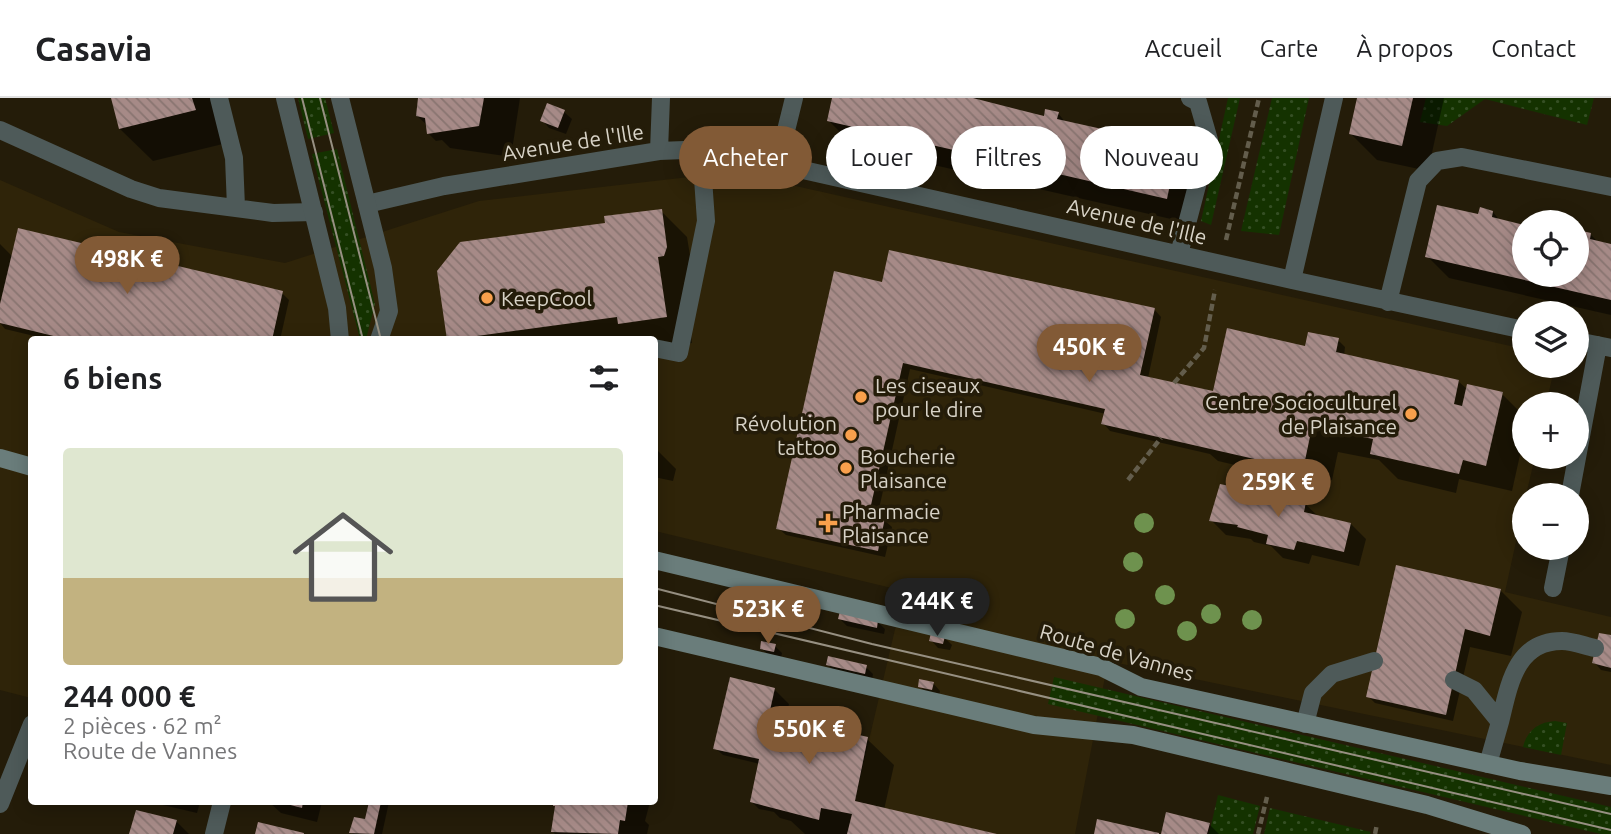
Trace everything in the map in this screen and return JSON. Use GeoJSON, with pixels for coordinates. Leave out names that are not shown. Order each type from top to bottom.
{"type":"FeatureCollection","features":[{"type":"Feature","properties":{"kind":"main road"},"geometry":{"type":"LineString","coordinates":[[0,458],[28,465]]}},
{"type":"Feature","properties":{"kind":"main road","name":"Route de Vannes"},"geometry":{"type":"LineString","coordinates":[[658,561],[1101,667],[1141,687],[1488,764],[1611,786]]}},
{"type":"Feature","properties":{"kind":"main road"},"geometry":{"type":"LineString","coordinates":[[658,637],[1034,725],[1133,735],[1427,805],[1522,834]]}},
{"type":"Feature","properties":{"kind":"street"},"geometry":{"type":"LineString","coordinates":[[219,98],[234,158],[236,207]]}},
{"type":"Feature","properties":{"kind":"street"},"geometry":{"type":"LineString","coordinates":[[285,98],[337,308],[340,336]]}},
{"type":"Feature","properties":{"kind":"street"},"geometry":{"type":"LineString","coordinates":[[341,98],[383,268],[389,311],[380,336]]}},
{"type":"Feature","properties":{"kind":"street"},"geometry":{"type":"LineString","coordinates":[[659,151],[661,98]]}},
{"type":"Feature","properties":{"kind":"street"},"geometry":{"type":"LineString","coordinates":[[787,126],[794,98]]}},
{"type":"Feature","properties":{"kind":"street"},"geometry":{"type":"LineString","coordinates":[[1180,254],[1209,139],[1198,102],[1190,98]]}},
{"type":"Feature","properties":{"kind":"street"},"geometry":{"type":"LineString","coordinates":[[1292,280],[1334,98]]}},
{"type":"Feature","properties":{"kind":"street"},"geometry":{"type":"LineString","coordinates":[[0,130],[159,198],[274,213],[314,212]]}},
{"type":"Feature","properties":{"kind":"street","name":"Avenue de l'Ille"},"geometry":{"type":"LineString","coordinates":[[367,204],[444,186],[659,151],[679,151]]}},
{"type":"Feature","properties":{"kind":"street"},"geometry":{"type":"LineString","coordinates":[[1388,302],[1418,181],[1437,161],[1462,157],[1611,187]]}},
{"type":"Feature","properties":{"kind":"street","name":"Avenue de l'Ille"},"geometry":{"type":"LineString","coordinates":[[812,171],[1388,302],[1512,328]]}},
{"type":"Feature","properties":{"kind":"street"},"geometry":{"type":"LineString","coordinates":[[658,349],[678,353],[706,221],[704,189]]}},
{"type":"Feature","properties":{"kind":"street"},"geometry":{"type":"LineString","coordinates":[[1573,483],[1605,346]]}},
{"type":"Feature","properties":{"kind":"street"},"geometry":{"type":"LineString","coordinates":[[1553,588],[1559,560]]}},
{"type":"Feature","properties":{"kind":"street"},"geometry":{"type":"LineString","coordinates":[[1488,764],[1514,669],[1538,646],[1549,642],[1565,641],[1595,648]]}},
{"type":"Feature","properties":{"kind":"street"},"geometry":{"type":"LineString","coordinates":[[1305,724],[1313,693],[1332,674],[1374,661]]}},
{"type":"Feature","properties":{"kind":"street"},"geometry":{"type":"LineString","coordinates":[[1454,680],[1475,690],[1500,722]]}},
{"type":"Feature","properties":{"kind":"street"},"geometry":{"type":"LineString","coordinates":[[0,804],[28,734]]}},
{"type":"Feature","properties":{"kind":"street"},"geometry":{"type":"LineString","coordinates":[[214,834],[221,805]]}},
{"type":"Feature","properties":{"kind":"path"},"geometry":{"type":"LineString","coordinates":[[1128,481],[1161,438]]}},
{"type":"Feature","properties":{"kind":"path"},"geometry":{"type":"LineString","coordinates":[[1258,834],[1267,797]]}},
{"type":"Feature","properties":{"kind":"path"},"geometry":{"type":"LineString","coordinates":[[1375,834],[1377,824]]}},
{"type":"Feature","properties":{"kind":"shaded area"},"geometry":{"type":"Polygon","coordinates":[[[679,178],[679,189],[809,189],[1512,346],[1512,378],[1552,378],[1549,392],[1512,392],[1512,469],[1532,469],[1529,483],[1512,483],[1512,560],[1505,592],[1611,617],[1611,765],[1108,661],[1075,834],[847,834],[904,591],[658,532],[658,336],[28,336],[28,697],[0,690],[0,180],[119,232],[285,263],[479,201],[679,178]]]}},
{"type":"Feature","properties":{"kind":"green space"},"geometry":{"type":"Polygon","coordinates":[[[298,98],[325,98],[334,133],[308,139],[298,98]]]}},
{"type":"Feature","properties":{"kind":"green space"},"geometry":{"type":"Polygon","coordinates":[[[1228,98],[1240,98],[1223,172],[1223,126],[1228,98]]]}},
{"type":"Feature","properties":{"kind":"green space"},"geometry":{"type":"Polygon","coordinates":[[[1272,98],[1309,98],[1279,235],[1241,231],[1272,98]]]}},
{"type":"Feature","properties":{"kind":"green space"},"geometry":{"type":"Polygon","coordinates":[[[1426,98],[1594,98],[1587,125],[1485,99],[1447,126],[1420,122],[1426,98]]]}},
{"type":"Feature","properties":{"kind":"green space"},"geometry":{"type":"Polygon","coordinates":[[[337,149],[375,304],[367,336],[359,336],[312,154],[337,149]]]}},
{"type":"Feature","properties":{"kind":"green space"},"geometry":{"type":"Polygon","coordinates":[[[1208,189],[1219,189],[1211,225],[1201,221],[1208,189]]]}},
{"type":"Feature","properties":{"kind":"green space"},"geometry":{"type":"Polygon","coordinates":[[[1054,677],[1611,807],[1611,834],[1601,834],[1048,704],[1054,677]]]}},
{"type":"Feature","properties":{"kind":"green space"},"geometry":{"type":"Polygon","coordinates":[[[1555,721],[1567,723],[1561,755],[1523,747],[1534,728],[1555,721]]]}},
{"type":"Feature","properties":{"kind":"green space"},"geometry":{"type":"Polygon","coordinates":[[[1218,795],[1260,806],[1253,834],[1209,834],[1218,795]]]}},
{"type":"Feature","properties":{"kind":"green space"},"geometry":{"type":"Polygon","coordinates":[[[1270,808],[1371,832],[1264,834],[1270,808]]]}},
{"type":"Feature","properties":{"kind":"building"},"geometry":{"type":"Polygon","coordinates":[[[111,98],[192,98],[196,110],[119,129],[111,98]]]}},
{"type":"Feature","properties":{"kind":"building"},"geometry":{"type":"Polygon","coordinates":[[[418,98],[484,98],[479,126],[427,134],[425,118],[416,116],[418,98]]]}},
{"type":"Feature","properties":{"kind":"building"},"geometry":{"type":"Polygon","coordinates":[[[832,98],[973,98],[1044,116],[1045,109],[1059,112],[1057,119],[1088,126],[1080,126],[1080,179],[1066,176],[1066,126],[951,126],[951,149],[937,146],[937,126],[849,126],[827,121],[832,98]]]}},
{"type":"Feature","properties":{"kind":"building"},"geometry":{"type":"Polygon","coordinates":[[[1357,98],[1413,98],[1402,146],[1349,134],[1357,98]]]}},
{"type":"Feature","properties":{"kind":"building"},"geometry":{"type":"Polygon","coordinates":[[[547,103],[565,110],[558,128],[540,121],[547,103]]]}},
{"type":"Feature","properties":{"kind":"building"},"geometry":{"type":"Polygon","coordinates":[[[1123,189],[1169,189],[1167,199],[1123,189]]]}},
{"type":"Feature","properties":{"kind":"building"},"geometry":{"type":"Polygon","coordinates":[[[1437,205],[1478,214],[1480,207],[1493,211],[1492,217],[1512,222],[1512,277],[1425,257],[1437,205]]]}},
{"type":"Feature","properties":{"kind":"building"},"geometry":{"type":"Polygon","coordinates":[[[662,209],[667,247],[664,256],[658,257],[667,317],[618,324],[617,317],[477,336],[446,336],[437,271],[460,242],[605,223],[604,216],[662,209]]]}},
{"type":"Feature","properties":{"kind":"building"},"geometry":{"type":"Polygon","coordinates":[[[18,228],[283,291],[273,336],[54,336],[0,323],[0,304],[18,228]]]}},
{"type":"Feature","properties":{"kind":"building"},"geometry":{"type":"Polygon","coordinates":[[[1589,233],[1590,239],[1611,244],[1611,300],[1555,287],[1589,287],[1589,233]]]}},
{"type":"Feature","properties":{"kind":"building"},"geometry":{"type":"Polygon","coordinates":[[[889,250],[1155,308],[1140,375],[1213,391],[1227,328],[1305,346],[1308,332],[1339,338],[1336,352],[1459,380],[1454,404],[1462,406],[1467,384],[1503,392],[1486,466],[1463,460],[1459,474],[1370,454],[1373,439],[1312,427],[1303,470],[1101,424],[1105,409],[903,363],[869,514],[885,518],[878,551],[776,529],[834,271],[882,282],[889,250]]]}},
{"type":"Feature","properties":{"kind":"building"},"geometry":{"type":"Polygon","coordinates":[[[1220,484],[1306,502],[1304,512],[1351,523],[1344,552],[1297,541],[1294,550],[1266,544],[1268,535],[1237,527],[1238,525],[1209,521],[1220,484]]]}},
{"type":"Feature","properties":{"kind":"building"},"geometry":{"type":"Polygon","coordinates":[[[1396,565],[1501,589],[1490,636],[1465,629],[1446,715],[1366,697],[1396,565]]]}},
{"type":"Feature","properties":{"kind":"building"},"geometry":{"type":"Polygon","coordinates":[[[770,595],[784,598],[783,606],[769,604],[770,595]]]}},
{"type":"Feature","properties":{"kind":"building"},"geometry":{"type":"Polygon","coordinates":[[[840,611],[878,620],[877,628],[838,619],[840,611]]]}},
{"type":"Feature","properties":{"kind":"building"},"geometry":{"type":"Polygon","coordinates":[[[931,633],[945,636],[943,644],[929,641],[931,633]]]}},
{"type":"Feature","properties":{"kind":"building"},"geometry":{"type":"Polygon","coordinates":[[[1599,633],[1611,635],[1611,668],[1592,663],[1599,633]]]}},
{"type":"Feature","properties":{"kind":"building"},"geometry":{"type":"Polygon","coordinates":[[[761,641],[776,644],[774,652],[760,649],[761,641]]]}},
{"type":"Feature","properties":{"kind":"building"},"geometry":{"type":"Polygon","coordinates":[[[828,656],[867,665],[865,674],[826,665],[828,656]]]}},
{"type":"Feature","properties":{"kind":"building"},"geometry":{"type":"Polygon","coordinates":[[[730,677],[775,688],[769,715],[868,737],[855,801],[997,834],[847,834],[852,814],[821,808],[819,820],[750,802],[759,759],[713,749],[730,677]]]}},
{"type":"Feature","properties":{"kind":"building"},"geometry":{"type":"Polygon","coordinates":[[[919,679],[934,682],[932,690],[918,687],[919,679]]]}},
{"type":"Feature","properties":{"kind":"building"},"geometry":{"type":"Polygon","coordinates":[[[368,805],[380,805],[374,834],[349,833],[354,817],[365,819],[368,805]]]}},
{"type":"Feature","properties":{"kind":"building"},"geometry":{"type":"Polygon","coordinates":[[[628,805],[625,821],[620,820],[618,834],[551,832],[553,806],[628,805]]]}},
{"type":"Feature","properties":{"kind":"building"},"geometry":{"type":"Polygon","coordinates":[[[136,810],[177,820],[173,834],[129,834],[136,810]]]}},
{"type":"Feature","properties":{"kind":"building"},"geometry":{"type":"Polygon","coordinates":[[[1166,812],[1210,823],[1207,834],[1161,834],[1166,812]]]}},
{"type":"Feature","properties":{"kind":"building"},"geometry":{"type":"Polygon","coordinates":[[[1097,819],[1159,833],[1159,834],[1094,834],[1097,819]]]}},
{"type":"Feature","properties":{"kind":"building"},"geometry":{"type":"Polygon","coordinates":[[[258,822],[304,833],[304,834],[255,834],[258,822]]]}},
{"type":"Feature","properties":{"kind":"tram line"},"geometry":{"type":"LineString","coordinates":[[302,98],[362,336]]}},
{"type":"Feature","properties":{"kind":"tram line"},"geometry":{"type":"LineString","coordinates":[[320,98],[380,336]]}},
{"type":"Feature","properties":{"kind":"tram line"},"geometry":{"type":"LineString","coordinates":[[658,589],[872,644],[1611,814]]}},
{"type":"Feature","properties":{"kind":"tram line"},"geometry":{"type":"LineString","coordinates":[[658,606],[1611,830]]}},
{"type":"Feature","properties":{"kind":"place","name":"KeepCool"},"geometry":{"type":"Point","coordinates":[487,298]}},
{"type":"Feature","properties":{"kind":"place","name":"Les ciseaux pour le dire"},"geometry":{"type":"Point","coordinates":[861,397]}},
{"type":"Feature","properties":{"kind":"place","name":"Centre Socioculturel de Plaisance"},"geometry":{"type":"Point","coordinates":[1411,414]}},
{"type":"Feature","properties":{"kind":"place","name":"Révolution tattoo"},"geometry":{"type":"Point","coordinates":[851,435]}},
{"type":"Feature","properties":{"kind":"place","name":"Boucherie Plaisance"},"geometry":{"type":"Point","coordinates":[846,468]}},
{"type":"Feature","properties":{"kind":"place","name":"Pharmacie Plaisance"},"geometry":{"type":"Point","coordinates":[828,523]}}]}
